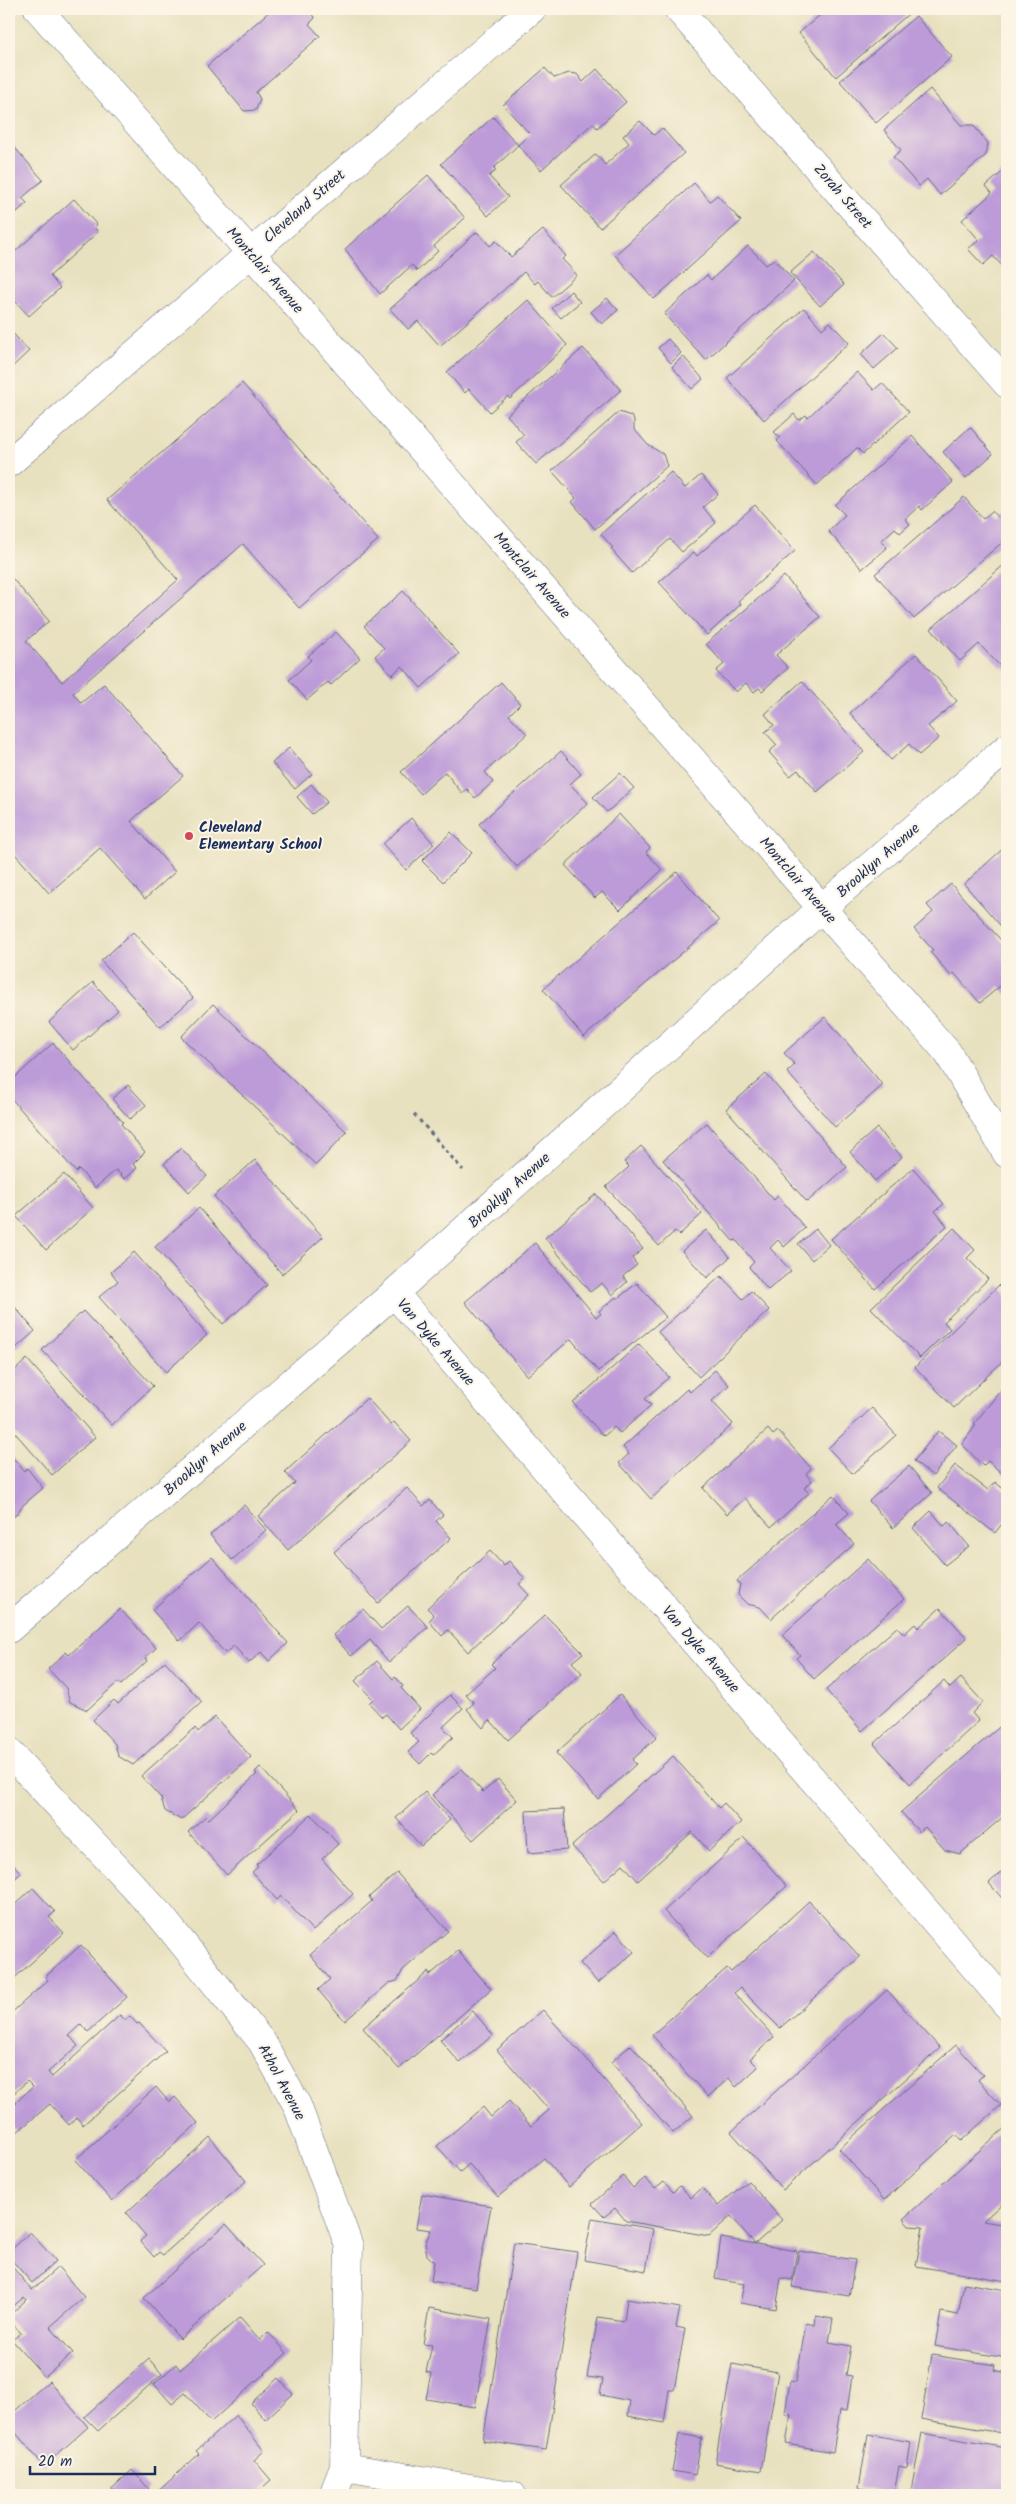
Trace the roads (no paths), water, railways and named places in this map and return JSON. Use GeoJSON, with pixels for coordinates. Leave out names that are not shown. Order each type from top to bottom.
{"type":"FeatureCollection","features":[{"type":"Feature","properties":{"kind":"street","name":"Montclair Avenue"},"geometry":{"type":"LineString","coordinates":[[38,9],[823,907],[948,1053],[1007,1154]]}},
{"type":"Feature","properties":{"kind":"street","name":"Cleveland Street"},"geometry":{"type":"LineString","coordinates":[[9,463],[532,9]]}},
{"type":"Feature","properties":{"kind":"street","name":"Zorah Street"},"geometry":{"type":"LineString","coordinates":[[678,9],[1007,384]]}},
{"type":"Feature","properties":{"kind":"street","name":"Brooklyn Avenue"},"geometry":{"type":"LineString","coordinates":[[9,1629],[394,1293],[823,907],[1007,748]]}},
{"type":"Feature","properties":{"kind":"street","name":"Van Dyke Avenue"},"geometry":{"type":"LineString","coordinates":[[394,1293],[1007,2004]]}},
{"type":"Feature","properties":{"kind":"street","name":"Athol Avenue"},"geometry":{"type":"LineString","coordinates":[[9,1752],[160,1915],[262,2042],[297,2105],[349,2246],[344,2467],[333,2495]]}},
{"type":"Feature","properties":{"kind":"street"},"geometry":{"type":"LineString","coordinates":[[344,2467],[512,2495]]}},
{"type":"Feature","properties":{"kind":"place","name":"Cleveland Elementary School"},"geometry":{"type":"Point","coordinates":[189,836]}}]}
